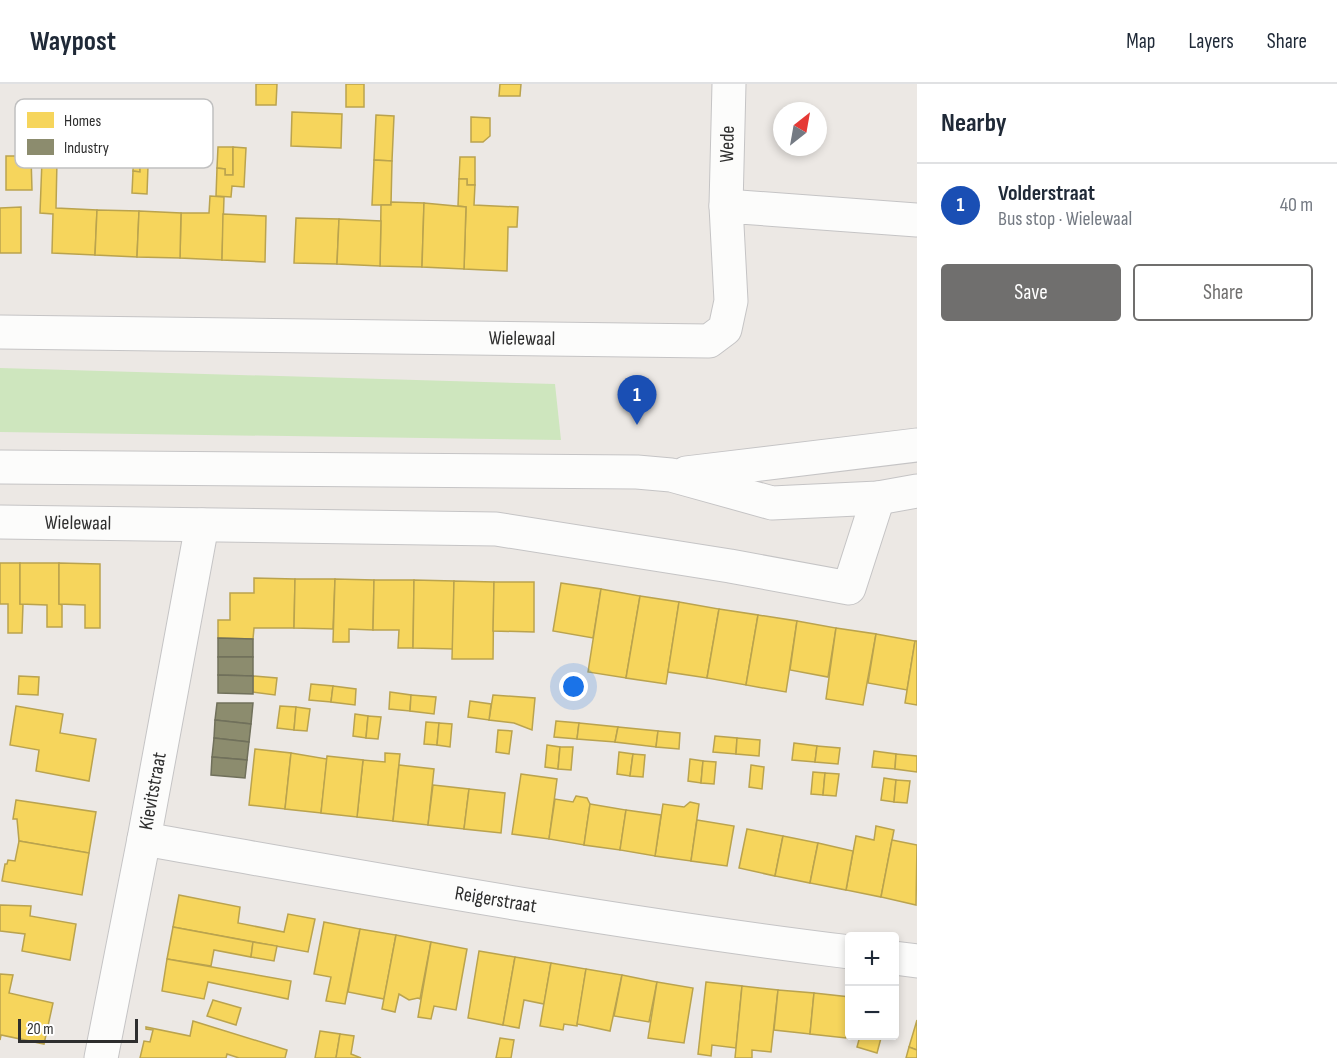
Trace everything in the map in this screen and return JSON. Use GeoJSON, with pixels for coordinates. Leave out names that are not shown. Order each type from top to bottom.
{"type":"FeatureCollection","features":[{"type":"Feature","properties":{"kind":"street","name":"Wede"},"geometry":{"type":"LineString","coordinates":[[726,206],[729,84]]}},
{"type":"Feature","properties":{"kind":"street"},"geometry":{"type":"LineString","coordinates":[[726,206],[917,220]]}},
{"type":"Feature","properties":{"kind":"street","name":"Wielewaal"},"geometry":{"type":"LineString","coordinates":[[0,332],[709,341],[726,329],[731,301],[726,206]]}},
{"type":"Feature","properties":{"kind":"street"},"geometry":{"type":"LineString","coordinates":[[0,467],[590,471],[672,475],[917,445]]}},
{"type":"Feature","properties":{"kind":"street"},"geometry":{"type":"LineString","coordinates":[[672,475],[772,503],[878,498],[917,490]]}},
{"type":"Feature","properties":{"kind":"street","name":"Wielewaal"},"geometry":{"type":"LineString","coordinates":[[0,522],[496,529],[718,564],[849,588],[878,498]]}},
{"type":"Feature","properties":{"kind":"street","name":"Kievitstraat"},"geometry":{"type":"LineString","coordinates":[[101,1058],[202,525]]}},
{"type":"Feature","properties":{"kind":"street","name":"Reigerstraat"},"geometry":{"type":"LineString","coordinates":[[144,839],[446,892],[755,940],[845,951]]}},
{"type":"Feature","properties":{"kind":"street"},"geometry":{"type":"LineString","coordinates":[[899,959],[917,961]]}},
{"type":"Feature","properties":{"kind":"green space"},"geometry":{"type":"Polygon","coordinates":[[[0,368],[555,384],[561,440],[0,432],[0,368]]]}},
{"type":"Feature","properties":{"kind":"building: Homes"},"geometry":{"type":"Polygon","coordinates":[[[256,84],[277,84],[276,105],[256,105],[256,84]]]}},
{"type":"Feature","properties":{"kind":"building: Homes"},"geometry":{"type":"Polygon","coordinates":[[[346,84],[364,84],[364,107],[346,107],[346,84]]]}},
{"type":"Feature","properties":{"kind":"building: Homes"},"geometry":{"type":"Polygon","coordinates":[[[500,84],[521,84],[520,96],[499,96],[500,84]]]}},
{"type":"Feature","properties":{"kind":"building: Homes"},"geometry":{"type":"Polygon","coordinates":[[[292,112],[342,114],[341,148],[291,146],[292,112]]]}},
{"type":"Feature","properties":{"kind":"building: Homes"},"geometry":{"type":"Polygon","coordinates":[[[376,115],[394,116],[392,161],[374,160],[376,115]]]}},
{"type":"Feature","properties":{"kind":"building: Homes"},"geometry":{"type":"Polygon","coordinates":[[[471,117],[490,118],[490,136],[483,142],[471,142],[471,117]]]}},
{"type":"Feature","properties":{"kind":"building: Homes"},"geometry":{"type":"Polygon","coordinates":[[[218,147],[233,147],[233,175],[225,175],[225,169],[217,168],[218,147]]]}},
{"type":"Feature","properties":{"kind":"building: Homes"},"geometry":{"type":"Polygon","coordinates":[[[233,147],[246,148],[244,187],[232,186],[231,197],[216,196],[217,168],[225,169],[225,175],[233,175],[233,147]]]}},
{"type":"Feature","properties":{"kind":"building: Homes"},"geometry":{"type":"Polygon","coordinates":[[[6,156],[15,156],[15,168],[31,168],[32,190],[6,190],[6,156]]]}},
{"type":"Feature","properties":{"kind":"building: Homes"},"geometry":{"type":"Polygon","coordinates":[[[460,157],[475,157],[475,185],[467,185],[467,179],[459,179],[460,157]]]}},
{"type":"Feature","properties":{"kind":"building: Homes"},"geometry":{"type":"Polygon","coordinates":[[[374,160],[392,161],[391,205],[372,205],[374,160]]]}},
{"type":"Feature","properties":{"kind":"building: Homes"},"geometry":{"type":"Polygon","coordinates":[[[42,168],[57,168],[56,208],[97,210],[95,255],[52,253],[53,214],[40,213],[42,168]]]}},
{"type":"Feature","properties":{"kind":"building: Homes"},"geometry":{"type":"Polygon","coordinates":[[[133,168],[140,168],[140,172],[133,171],[133,168]]]}},
{"type":"Feature","properties":{"kind":"building: Homes"},"geometry":{"type":"Polygon","coordinates":[[[140,168],[148,168],[147,194],[132,193],[133,171],[140,172],[140,168]]]}},
{"type":"Feature","properties":{"kind":"building: Homes"},"geometry":{"type":"Polygon","coordinates":[[[459,179],[467,179],[467,185],[475,185],[474,205],[518,207],[517,227],[508,227],[507,271],[464,269],[466,207],[458,206],[459,179]]]}},
{"type":"Feature","properties":{"kind":"building: Homes"},"geometry":{"type":"Polygon","coordinates":[[[210,196],[224,197],[222,260],[180,258],[181,213],[209,213],[210,196]]]}},
{"type":"Feature","properties":{"kind":"building: Homes"},"geometry":{"type":"Polygon","coordinates":[[[391,202],[424,203],[422,267],[380,266],[381,205],[391,205],[391,202]]]}},
{"type":"Feature","properties":{"kind":"building: Homes"},"geometry":{"type":"Polygon","coordinates":[[[424,203],[466,207],[464,269],[422,267],[424,203]]]}},
{"type":"Feature","properties":{"kind":"building: Homes"},"geometry":{"type":"Polygon","coordinates":[[[21,207],[21,253],[0,253],[0,208],[21,207]]]}},
{"type":"Feature","properties":{"kind":"building: Homes"},"geometry":{"type":"Polygon","coordinates":[[[97,210],[139,211],[137,257],[95,255],[97,210]]]}},
{"type":"Feature","properties":{"kind":"building: Homes"},"geometry":{"type":"Polygon","coordinates":[[[139,211],[181,213],[180,258],[137,257],[139,211]]]}},
{"type":"Feature","properties":{"kind":"building: Homes"},"geometry":{"type":"Polygon","coordinates":[[[223,214],[266,216],[265,262],[222,260],[223,214]]]}},
{"type":"Feature","properties":{"kind":"building: Homes"},"geometry":{"type":"Polygon","coordinates":[[[296,218],[339,219],[337,264],[294,263],[296,218]]]}},
{"type":"Feature","properties":{"kind":"building: Homes"},"geometry":{"type":"Polygon","coordinates":[[[339,219],[381,221],[380,266],[337,264],[339,219]]]}},
{"type":"Feature","properties":{"kind":"building: Homes"},"geometry":{"type":"Polygon","coordinates":[[[0,563],[20,563],[20,604],[23,604],[22,633],[8,633],[8,604],[0,604],[0,563]]]}},
{"type":"Feature","properties":{"kind":"building: Homes"},"geometry":{"type":"Polygon","coordinates":[[[20,563],[59,563],[59,604],[62,605],[62,627],[47,627],[47,605],[20,604],[20,563]]]}},
{"type":"Feature","properties":{"kind":"building: Homes"},"geometry":{"type":"Polygon","coordinates":[[[59,563],[100,564],[100,628],[85,628],[85,605],[59,604],[59,563]]]}},
{"type":"Feature","properties":{"kind":"building: Homes"},"geometry":{"type":"Polygon","coordinates":[[[254,578],[295,579],[294,628],[254,628],[253,639],[218,638],[218,620],[230,620],[230,593],[254,593],[254,578]]]}},
{"type":"Feature","properties":{"kind":"building: Homes"},"geometry":{"type":"Polygon","coordinates":[[[295,579],[335,579],[333,629],[294,628],[295,579]]]}},
{"type":"Feature","properties":{"kind":"building: Homes"},"geometry":{"type":"Polygon","coordinates":[[[335,579],[374,580],[373,630],[349,629],[349,642],[333,642],[335,579]]]}},
{"type":"Feature","properties":{"kind":"building: Homes"},"geometry":{"type":"Polygon","coordinates":[[[374,580],[414,580],[413,648],[398,648],[399,630],[373,630],[374,580]]]}},
{"type":"Feature","properties":{"kind":"building: Homes"},"geometry":{"type":"Polygon","coordinates":[[[414,580],[454,581],[453,649],[413,648],[414,580]]]}},
{"type":"Feature","properties":{"kind":"building: Homes"},"geometry":{"type":"Polygon","coordinates":[[[454,581],[494,582],[493,659],[452,659],[454,581]]]}},
{"type":"Feature","properties":{"kind":"building: Homes"},"geometry":{"type":"Polygon","coordinates":[[[494,582],[534,582],[534,632],[493,631],[494,582]]]}},
{"type":"Feature","properties":{"kind":"building: Homes"},"geometry":{"type":"Polygon","coordinates":[[[561,583],[601,589],[593,638],[553,631],[561,583]]]}},
{"type":"Feature","properties":{"kind":"building: Homes"},"geometry":{"type":"Polygon","coordinates":[[[601,589],[640,596],[626,678],[588,672],[601,589]]]}},
{"type":"Feature","properties":{"kind":"building: Homes"},"geometry":{"type":"Polygon","coordinates":[[[640,596],[679,602],[666,684],[626,678],[640,596]]]}},
{"type":"Feature","properties":{"kind":"building: Homes"},"geometry":{"type":"Polygon","coordinates":[[[679,602],[719,609],[707,678],[668,672],[679,602]]]}},
{"type":"Feature","properties":{"kind":"building: Homes"},"geometry":{"type":"Polygon","coordinates":[[[719,609],[758,615],[746,685],[707,678],[719,609]]]}},
{"type":"Feature","properties":{"kind":"building: Homes"},"geometry":{"type":"Polygon","coordinates":[[[758,615],[797,621],[786,692],[746,685],[758,615]]]}},
{"type":"Feature","properties":{"kind":"building: Homes"},"geometry":{"type":"Polygon","coordinates":[[[797,621],[836,628],[828,677],[790,670],[797,621]]]}},
{"type":"Feature","properties":{"kind":"building: Homes"},"geometry":{"type":"Polygon","coordinates":[[[836,628],[876,634],[863,705],[826,699],[836,628]]]}},
{"type":"Feature","properties":{"kind":"building: Homes"},"geometry":{"type":"Polygon","coordinates":[[[876,634],[915,641],[907,690],[868,683],[876,634]]]}},
{"type":"Feature","properties":{"kind":"building: Homes"},"geometry":{"type":"Polygon","coordinates":[[[915,641],[917,641],[917,705],[905,703],[915,641]]]}},
{"type":"Feature","properties":{"kind":"building: Homes"},"geometry":{"type":"Polygon","coordinates":[[[19,676],[39,677],[38,695],[18,694],[19,676]]]}},
{"type":"Feature","properties":{"kind":"building: Homes"},"geometry":{"type":"Polygon","coordinates":[[[253,676],[277,678],[275,695],[253,692],[253,676]]]}},
{"type":"Feature","properties":{"kind":"building: Homes"},"geometry":{"type":"Polygon","coordinates":[[[311,684],[333,686],[331,702],[309,700],[311,684]]]}},
{"type":"Feature","properties":{"kind":"building: Homes"},"geometry":{"type":"Polygon","coordinates":[[[333,686],[356,689],[355,705],[331,702],[333,686]]]}},
{"type":"Feature","properties":{"kind":"building: Homes"},"geometry":{"type":"Polygon","coordinates":[[[390,692],[411,695],[410,711],[389,709],[390,692]]]}},
{"type":"Feature","properties":{"kind":"building: Homes"},"geometry":{"type":"Polygon","coordinates":[[[411,695],[436,697],[434,714],[410,711],[411,695]]]}},
{"type":"Feature","properties":{"kind":"building: Homes"},"geometry":{"type":"Polygon","coordinates":[[[493,695],[535,698],[532,730],[514,723],[489,720],[493,695]]]}},
{"type":"Feature","properties":{"kind":"building: Homes"},"geometry":{"type":"Polygon","coordinates":[[[470,701],[491,704],[489,720],[468,717],[470,701]]]}},
{"type":"Feature","properties":{"kind":"building: Homes"},"geometry":{"type":"Polygon","coordinates":[[[16,706],[63,714],[60,733],[96,739],[89,781],[36,771],[39,750],[10,745],[16,706]]]}},
{"type":"Feature","properties":{"kind":"building: Homes"},"geometry":{"type":"Polygon","coordinates":[[[280,706],[296,707],[294,730],[277,728],[280,706]]]}},
{"type":"Feature","properties":{"kind":"building: Homes"},"geometry":{"type":"Polygon","coordinates":[[[296,707],[310,709],[307,731],[294,730],[296,707]]]}},
{"type":"Feature","properties":{"kind":"building: Homes"},"geometry":{"type":"Polygon","coordinates":[[[355,714],[368,716],[366,738],[353,736],[355,714]]]}},
{"type":"Feature","properties":{"kind":"building: Homes"},"geometry":{"type":"Polygon","coordinates":[[[368,716],[381,717],[378,739],[366,738],[368,716]]]}},
{"type":"Feature","properties":{"kind":"building: Homes"},"geometry":{"type":"Polygon","coordinates":[[[556,721],[579,723],[577,739],[554,737],[556,721]]]}},
{"type":"Feature","properties":{"kind":"building: Homes"},"geometry":{"type":"Polygon","coordinates":[[[426,722],[439,723],[437,745],[424,744],[426,722]]]}},
{"type":"Feature","properties":{"kind":"building: Homes"},"geometry":{"type":"Polygon","coordinates":[[[439,723],[452,724],[450,747],[437,745],[439,723]]]}},
{"type":"Feature","properties":{"kind":"building: Homes"},"geometry":{"type":"Polygon","coordinates":[[[579,723],[618,727],[615,742],[577,739],[579,723]]]}},
{"type":"Feature","properties":{"kind":"building: Homes"},"geometry":{"type":"Polygon","coordinates":[[[618,727],[658,731],[656,747],[615,742],[618,727]]]}},
{"type":"Feature","properties":{"kind":"building: Homes"},"geometry":{"type":"Polygon","coordinates":[[[498,730],[512,731],[509,754],[496,752],[498,730]]]}},
{"type":"Feature","properties":{"kind":"building: Homes"},"geometry":{"type":"Polygon","coordinates":[[[658,731],[680,733],[679,749],[656,747],[658,731]]]}},
{"type":"Feature","properties":{"kind":"building: Homes"},"geometry":{"type":"Polygon","coordinates":[[[715,736],[737,738],[736,754],[713,752],[715,736]]]}},
{"type":"Feature","properties":{"kind":"building: Homes"},"geometry":{"type":"Polygon","coordinates":[[[737,738],[760,740],[759,756],[736,754],[737,738]]]}},
{"type":"Feature","properties":{"kind":"building: Homes"},"geometry":{"type":"Polygon","coordinates":[[[794,743],[817,746],[815,762],[792,760],[794,743]]]}},
{"type":"Feature","properties":{"kind":"building: Homes"},"geometry":{"type":"Polygon","coordinates":[[[547,745],[560,747],[558,769],[545,767],[547,745]]]}},
{"type":"Feature","properties":{"kind":"building: Homes"},"geometry":{"type":"Polygon","coordinates":[[[817,746],[840,748],[838,764],[815,762],[817,746]]]}},
{"type":"Feature","properties":{"kind":"building: Homes"},"geometry":{"type":"Polygon","coordinates":[[[560,747],[573,747],[571,770],[558,769],[560,747]]]}},
{"type":"Feature","properties":{"kind":"building: Homes"},"geometry":{"type":"Polygon","coordinates":[[[255,749],[291,753],[285,809],[249,805],[255,749]]]}},
{"type":"Feature","properties":{"kind":"building: Homes"},"geometry":{"type":"Polygon","coordinates":[[[874,751],[896,754],[895,769],[872,767],[874,751]]]}},
{"type":"Feature","properties":{"kind":"building: Homes"},"geometry":{"type":"Polygon","coordinates":[[[619,752],[633,754],[630,776],[617,774],[619,752]]]}},
{"type":"Feature","properties":{"kind":"building: Homes"},"geometry":{"type":"Polygon","coordinates":[[[291,753],[327,759],[321,813],[285,809],[291,753]]]}},
{"type":"Feature","properties":{"kind":"building: Homes"},"geometry":{"type":"Polygon","coordinates":[[[385,753],[400,754],[393,821],[357,817],[363,760],[385,762],[385,753]]]}},
{"type":"Feature","properties":{"kind":"building: Homes"},"geometry":{"type":"Polygon","coordinates":[[[633,754],[645,755],[643,777],[630,776],[633,754]]]}},
{"type":"Feature","properties":{"kind":"building: Homes"},"geometry":{"type":"Polygon","coordinates":[[[896,754],[917,756],[917,772],[895,769],[896,754]]]}},
{"type":"Feature","properties":{"kind":"building: Homes"},"geometry":{"type":"Polygon","coordinates":[[[327,756],[363,760],[357,817],[321,813],[327,756]]]}},
{"type":"Feature","properties":{"kind":"building: Homes"},"geometry":{"type":"Polygon","coordinates":[[[690,759],[703,761],[701,783],[688,781],[690,759]]]}},
{"type":"Feature","properties":{"kind":"building: Homes"},"geometry":{"type":"Polygon","coordinates":[[[703,761],[716,762],[714,784],[701,783],[703,761]]]}},
{"type":"Feature","properties":{"kind":"building: Homes"},"geometry":{"type":"Polygon","coordinates":[[[399,765],[434,769],[428,825],[393,821],[399,765]]]}},
{"type":"Feature","properties":{"kind":"building: Homes"},"geometry":{"type":"Polygon","coordinates":[[[751,765],[764,767],[762,789],[749,787],[751,765]]]}},
{"type":"Feature","properties":{"kind":"building: Homes"},"geometry":{"type":"Polygon","coordinates":[[[813,772],[825,773],[823,795],[811,794],[813,772]]]}},
{"type":"Feature","properties":{"kind":"building: Homes"},"geometry":{"type":"Polygon","coordinates":[[[825,773],[839,774],[836,796],[823,795],[825,773]]]}},
{"type":"Feature","properties":{"kind":"building: Homes"},"geometry":{"type":"Polygon","coordinates":[[[521,774],[557,779],[549,839],[512,834],[521,774]]]}},
{"type":"Feature","properties":{"kind":"building: Homes"},"geometry":{"type":"Polygon","coordinates":[[[884,778],[896,780],[894,802],[881,800],[884,778]]]}},
{"type":"Feature","properties":{"kind":"building: Homes"},"geometry":{"type":"Polygon","coordinates":[[[896,780],[910,781],[907,803],[894,802],[896,780]]]}},
{"type":"Feature","properties":{"kind":"building: Homes"},"geometry":{"type":"Polygon","coordinates":[[[433,785],[469,789],[464,829],[428,825],[433,785]]]}},
{"type":"Feature","properties":{"kind":"building: Homes"},"geometry":{"type":"Polygon","coordinates":[[[469,789],[505,793],[501,833],[464,829],[469,789]]]}},
{"type":"Feature","properties":{"kind":"building: Homes"},"geometry":{"type":"Polygon","coordinates":[[[576,796],[587,798],[590,804],[584,845],[549,839],[555,799],[573,802],[576,796]]]}},
{"type":"Feature","properties":{"kind":"building: Homes"},"geometry":{"type":"Polygon","coordinates":[[[16,800],[96,812],[89,853],[19,841],[17,819],[13,819],[16,800]]]}},
{"type":"Feature","properties":{"kind":"building: Homes"},"geometry":{"type":"Polygon","coordinates":[[[690,802],[699,804],[691,861],[655,856],[663,804],[684,807],[690,802]]]}},
{"type":"Feature","properties":{"kind":"building: Homes"},"geometry":{"type":"Polygon","coordinates":[[[590,804],[626,810],[620,850],[584,845],[590,804]]]}},
{"type":"Feature","properties":{"kind":"building: Homes"},"geometry":{"type":"Polygon","coordinates":[[[626,810],[661,815],[655,856],[620,850],[626,810]]]}},
{"type":"Feature","properties":{"kind":"building: Homes"},"geometry":{"type":"Polygon","coordinates":[[[697,820],[734,826],[727,866],[691,861],[697,820]]]}},
{"type":"Feature","properties":{"kind":"building: Homes"},"geometry":{"type":"Polygon","coordinates":[[[876,826],[894,830],[881,897],[846,890],[856,836],[874,840],[876,826]]]}},
{"type":"Feature","properties":{"kind":"building: Homes"},"geometry":{"type":"Polygon","coordinates":[[[747,829],[783,836],[775,876],[739,868],[747,829]]]}},
{"type":"Feature","properties":{"kind":"building: Homes"},"geometry":{"type":"Polygon","coordinates":[[[783,836],[818,843],[810,883],[775,876],[783,836]]]}},
{"type":"Feature","properties":{"kind":"building: Homes"},"geometry":{"type":"Polygon","coordinates":[[[892,840],[917,845],[916,905],[881,897],[892,840]]]}},
{"type":"Feature","properties":{"kind":"building: Homes"},"geometry":{"type":"Polygon","coordinates":[[[19,841],[89,853],[82,895],[2,881],[5,864],[8,860],[15,861],[19,841]]]}},
{"type":"Feature","properties":{"kind":"building: Homes"},"geometry":{"type":"Polygon","coordinates":[[[818,843],[853,851],[846,890],[810,883],[818,843]]]}},
{"type":"Feature","properties":{"kind":"building: Homes"},"geometry":{"type":"Polygon","coordinates":[[[179,895],[240,907],[238,923],[284,932],[288,914],[315,919],[308,952],[173,927],[179,895]]]}},
{"type":"Feature","properties":{"kind":"building: Homes"},"geometry":{"type":"Polygon","coordinates":[[[0,905],[31,906],[30,916],[76,924],[70,960],[22,951],[25,934],[0,931],[0,905]]]}},
{"type":"Feature","properties":{"kind":"building: Homes"},"geometry":{"type":"Polygon","coordinates":[[[324,922],[360,929],[345,1004],[326,1001],[331,977],[314,974],[324,922]]]}},
{"type":"Feature","properties":{"kind":"building: Homes"},"geometry":{"type":"Polygon","coordinates":[[[173,927],[253,942],[251,957],[214,950],[211,966],[167,959],[173,927]]]}},
{"type":"Feature","properties":{"kind":"building: Homes"},"geometry":{"type":"Polygon","coordinates":[[[360,929],[396,935],[384,999],[348,992],[360,929]]]}},
{"type":"Feature","properties":{"kind":"building: Homes"},"geometry":{"type":"Polygon","coordinates":[[[396,935],[431,942],[420,999],[409,1000],[399,994],[395,1012],[382,1009],[396,935]]]}},
{"type":"Feature","properties":{"kind":"building: Homes"},"geometry":{"type":"Polygon","coordinates":[[[253,942],[277,946],[274,961],[251,957],[253,942]]]}},
{"type":"Feature","properties":{"kind":"building: Homes"},"geometry":{"type":"Polygon","coordinates":[[[431,942],[467,949],[456,1010],[434,1006],[431,1019],[418,1017],[431,942]]]}},
{"type":"Feature","properties":{"kind":"building: Homes"},"geometry":{"type":"Polygon","coordinates":[[[479,951],[515,957],[503,1025],[468,1018],[479,951]]]}},
{"type":"Feature","properties":{"kind":"building: Homes"},"geometry":{"type":"Polygon","coordinates":[[[515,957],[551,963],[544,1004],[524,1000],[519,1028],[503,1025],[515,957]]]}},
{"type":"Feature","properties":{"kind":"building: Homes"},"geometry":{"type":"Polygon","coordinates":[[[167,959],[291,981],[288,999],[208,982],[204,999],[162,991],[167,959]]]}},
{"type":"Feature","properties":{"kind":"building: Homes"},"geometry":{"type":"Polygon","coordinates":[[[551,963],[586,969],[577,1026],[564,1024],[563,1030],[540,1026],[551,963]]]}},
{"type":"Feature","properties":{"kind":"building: Homes"},"geometry":{"type":"Polygon","coordinates":[[[586,969],[622,975],[610,1031],[577,1024],[586,969]]]}},
{"type":"Feature","properties":{"kind":"building: Homes"},"geometry":{"type":"Polygon","coordinates":[[[0,974],[13,975],[9,993],[53,1003],[44,1044],[1,1035],[0,1040],[0,974]]]}},
{"type":"Feature","properties":{"kind":"building: Homes"},"geometry":{"type":"Polygon","coordinates":[[[622,975],[657,982],[649,1022],[614,1016],[622,975]]]}},
{"type":"Feature","properties":{"kind":"building: Homes"},"geometry":{"type":"Polygon","coordinates":[[[657,982],[693,988],[684,1043],[648,1038],[657,982]]]}},
{"type":"Feature","properties":{"kind":"building: Homes"},"geometry":{"type":"Polygon","coordinates":[[[706,982],[742,986],[736,1048],[712,1045],[711,1056],[698,1054],[706,982]]]}},
{"type":"Feature","properties":{"kind":"building: Homes"},"geometry":{"type":"Polygon","coordinates":[[[742,986],[778,990],[771,1052],[752,1050],[752,1058],[735,1058],[742,986]]]}},
{"type":"Feature","properties":{"kind":"building: Homes"},"geometry":{"type":"Polygon","coordinates":[[[778,990],[814,993],[810,1034],[774,1030],[778,990]]]}},
{"type":"Feature","properties":{"kind":"building: Homes"},"geometry":{"type":"Polygon","coordinates":[[[814,993],[845,996],[845,1038],[810,1034],[814,993]]]}},
{"type":"Feature","properties":{"kind":"building: Homes"},"geometry":{"type":"Polygon","coordinates":[[[213,1000],[241,1008],[236,1025],[207,1016],[213,1000]]]}},
{"type":"Feature","properties":{"kind":"building: Homes"},"geometry":{"type":"Polygon","coordinates":[[[917,1020],[917,1050],[909,1047],[917,1020]]]}},
{"type":"Feature","properties":{"kind":"building: Homes"},"geometry":{"type":"Polygon","coordinates":[[[193,1021],[287,1050],[285,1058],[239,1058],[227,1054],[226,1058],[140,1058],[144,1041],[150,1042],[153,1030],[146,1029],[146,1027],[190,1036],[193,1021]]]}},
{"type":"Feature","properties":{"kind":"building: Homes"},"geometry":{"type":"Polygon","coordinates":[[[320,1031],[340,1034],[336,1058],[315,1058],[320,1031]]]}},
{"type":"Feature","properties":{"kind":"building: Homes"},"geometry":{"type":"Polygon","coordinates":[[[340,1034],[354,1036],[351,1054],[361,1058],[336,1058],[340,1034]]]}},
{"type":"Feature","properties":{"kind":"building: Homes"},"geometry":{"type":"Polygon","coordinates":[[[500,1038],[514,1040],[511,1058],[496,1058],[500,1038]]]}},
{"type":"Feature","properties":{"kind":"building: Homes"},"geometry":{"type":"Polygon","coordinates":[[[859,1040],[880,1040],[877,1053],[857,1047],[859,1040]]]}},
{"type":"Feature","properties":{"kind":"building: Homes"},"geometry":{"type":"Polygon","coordinates":[[[909,1047],[917,1050],[917,1058],[906,1058],[909,1047]]]}},
{"type":"Feature","properties":{"kind":"building: Industry"},"geometry":{"type":"Polygon","coordinates":[[[218,638],[253,639],[253,657],[218,657],[218,638]]]}},
{"type":"Feature","properties":{"kind":"building: Industry"},"geometry":{"type":"Polygon","coordinates":[[[218,657],[253,657],[253,676],[218,675],[218,657]]]}},
{"type":"Feature","properties":{"kind":"building: Industry"},"geometry":{"type":"Polygon","coordinates":[[[218,675],[253,676],[253,694],[218,693],[218,675]]]}},
{"type":"Feature","properties":{"kind":"building: Industry"},"geometry":{"type":"Polygon","coordinates":[[[217,703],[253,703],[251,724],[215,720],[217,703]]]}},
{"type":"Feature","properties":{"kind":"building: Industry"},"geometry":{"type":"Polygon","coordinates":[[[215,720],[251,724],[249,742],[214,738],[215,720]]]}},
{"type":"Feature","properties":{"kind":"building: Industry"},"geometry":{"type":"Polygon","coordinates":[[[214,738],[249,742],[247,760],[212,757],[214,738]]]}},
{"type":"Feature","properties":{"kind":"building: Industry"},"geometry":{"type":"Polygon","coordinates":[[[212,757],[247,760],[245,778],[211,775],[212,757]]]}},
{"type":"Feature","properties":{"kind":"place","name":"Volderstraat"},"geometry":{"type":"Point","coordinates":[637,425]}}]}
